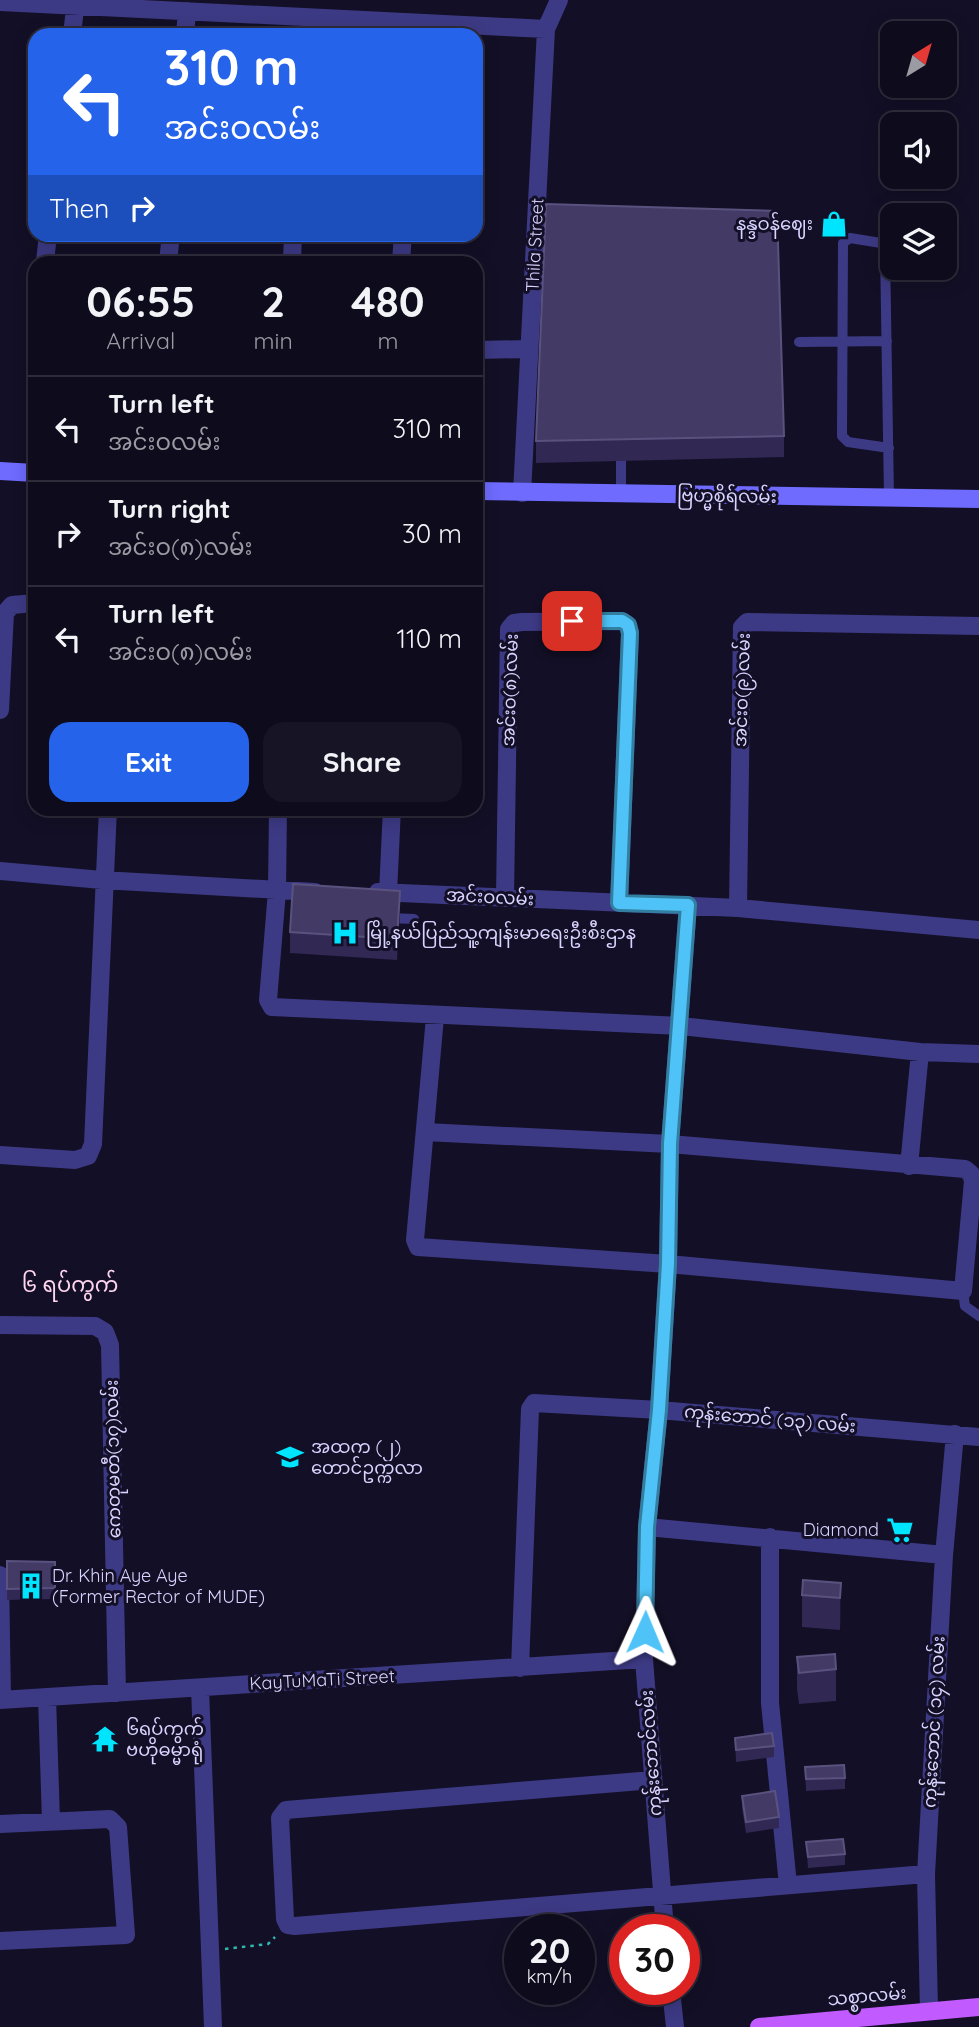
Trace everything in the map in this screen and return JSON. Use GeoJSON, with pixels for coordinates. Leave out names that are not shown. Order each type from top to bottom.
{"type":"FeatureCollection","features":[{"type":"Feature","properties":{"kind":"main road"},"geometry":{"type":"LineString","coordinates":[[0,471],[28,473]]}},
{"type":"Feature","properties":{"kind":"main road","name":"ဗြဟ္မစိုရ်လမ်း"},"geometry":{"type":"LineString","coordinates":[[483,491],[979,499]]}},
{"type":"Feature","properties":{"kind":"main road","name":"သစ္စာလမ်း"},"geometry":{"type":"LineString","coordinates":[[760,2027],[979,2007]]}},
{"type":"Feature","properties":{"kind":"street","name":"Thila Street"},"geometry":{"type":"LineString","coordinates":[[522,493],[542,243],[546,29],[559,0]]}},
{"type":"Feature","properties":{"kind":"street"},"geometry":{"type":"LineString","coordinates":[[0,2],[188,6],[297,26],[378,28]]}},
{"type":"Feature","properties":{"kind":"street"},"geometry":{"type":"LineString","coordinates":[[73,28],[76,2]]}},
{"type":"Feature","properties":{"kind":"street"},"geometry":{"type":"LineString","coordinates":[[186,28],[188,6]]}},
{"type":"Feature","properties":{"kind":"street"},"geometry":{"type":"LineString","coordinates":[[483,29],[546,29]]}},
{"type":"Feature","properties":{"kind":"street"},"geometry":{"type":"LineString","coordinates":[[483,351],[533,354]]}},
{"type":"Feature","properties":{"kind":"street"},"geometry":{"type":"LineString","coordinates":[[0,710],[5,613],[12,605],[28,604]]}},
{"type":"Feature","properties":{"kind":"street","name":"အင်းဝ(၈)လမ်း"},"geometry":{"type":"LineString","coordinates":[[505,898],[509,629],[514,623],[522,622],[622,621],[628,625],[630,633],[619,903]]}},
{"type":"Feature","properties":{"kind":"street","name":"အင်းဝ(၉)လမ်း"},"geometry":{"type":"LineString","coordinates":[[737,908],[742,627],[747,622],[979,626]]}},
{"type":"Feature","properties":{"kind":"street"},"geometry":{"type":"LineString","coordinates":[[0,1155],[75,1160],[88,1156],[93,1144],[102,880],[107,816]]}},
{"type":"Feature","properties":{"kind":"street"},"geometry":{"type":"LineString","coordinates":[[278,816],[277,891],[268,1000],[272,1007],[435,1017],[681,1026],[920,1052],[979,1054]]}},
{"type":"Feature","properties":{"kind":"street"},"geometry":{"type":"LineString","coordinates":[[388,893],[392,816]]}},
{"type":"Feature","properties":{"kind":"street"},"geometry":{"type":"LineString","coordinates":[[0,871],[277,891],[310,896],[338,892]]}},
{"type":"Feature","properties":{"kind":"street","name":"အင်းဝလမ်း"},"geometry":{"type":"LineString","coordinates":[[365,892],[737,908],[979,930]]}},
{"type":"Feature","properties":{"kind":"street","name":"ကုန်းဘောင်လမ်း"},"geometry":{"type":"LineString","coordinates":[[663,1914],[644,1659],[647,1527],[659,1410],[668,1264],[670,1144],[681,1026],[688,905]]}},
{"type":"Feature","properties":{"kind":"street"},"geometry":{"type":"LineString","coordinates":[[425,1132],[670,1144],[965,1169],[971,1174],[963,1290],[668,1264],[418,1247],[415,1240],[435,1017]]}},
{"type":"Feature","properties":{"kind":"street"},"geometry":{"type":"LineString","coordinates":[[909,1166],[920,1052]]}},
{"type":"Feature","properties":{"kind":"street","name":"ကေတုမတီ(၁၇)လမ်း"},"geometry":{"type":"LineString","coordinates":[[0,1325],[95,1326],[105,1332],[110,1345],[117,1693]]}},
{"type":"Feature","properties":{"kind":"street","name":"ကုန်းဘောင် (၁၃) လမ်း"},"geometry":{"type":"LineString","coordinates":[[520,1668],[530,1409],[534,1403],[542,1401],[979,1437]]}},
{"type":"Feature","properties":{"kind":"street","name":"ကုန်းဘောင် (၁၄) လမ်း"},"geometry":{"type":"LineString","coordinates":[[929,2011],[926,1874],[944,1555],[955,1434]]}},
{"type":"Feature","properties":{"kind":"street"},"geometry":{"type":"LineString","coordinates":[[647,1527],[944,1555]]}},
{"type":"Feature","properties":{"kind":"street"},"geometry":{"type":"LineString","coordinates":[[769,1537],[770,1703],[788,1885]]}},
{"type":"Feature","properties":{"kind":"street"},"geometry":{"type":"LineString","coordinates":[[0,1575],[1,1700]]}},
{"type":"Feature","properties":{"kind":"street","name":"KayTuMaTi Street"},"geometry":{"type":"LineString","coordinates":[[1,1700],[644,1659]]}},
{"type":"Feature","properties":{"kind":"street"},"geometry":{"type":"LineString","coordinates":[[200,1688],[213,2027]]}},
{"type":"Feature","properties":{"kind":"street"},"geometry":{"type":"LineString","coordinates":[[47,1697],[51,1821]]}},
{"type":"Feature","properties":{"kind":"street"},"geometry":{"type":"LineString","coordinates":[[653,1780],[286,1810],[280,1818],[285,1919],[288,1926],[926,1874]]}},
{"type":"Feature","properties":{"kind":"street"},"geometry":{"type":"LineString","coordinates":[[0,1824],[110,1819],[118,1827],[126,1935],[0,1941]]}},
{"type":"Feature","properties":{"kind":"street"},"geometry":{"type":"LineString","coordinates":[[673,2005],[675,2027]]}},
{"type":"Feature","properties":{"kind":"lane"},"geometry":{"type":"LineString","coordinates":[[889,448],[848,442],[842,436],[843,243],[850,238],[881,243],[885,250],[889,448],[889,498]]}},
{"type":"Feature","properties":{"kind":"lane"},"geometry":{"type":"LineString","coordinates":[[799,342],[887,341]]}},
{"type":"Feature","properties":{"kind":"lane"},"geometry":{"type":"LineString","coordinates":[[620,439],[621,494]]}},
{"type":"Feature","properties":{"kind":"lane"},"geometry":{"type":"LineString","coordinates":[[376,917],[414,919]]}},
{"type":"Feature","properties":{"kind":"lane"},"geometry":{"type":"LineString","coordinates":[[963,1290],[965,1306],[979,1316]]}},
{"type":"Feature","properties":{"kind":"path"},"geometry":{"type":"LineString","coordinates":[[223,1949],[268,1944],[288,1926]]}},
{"type":"Feature","properties":{"kind":"building"},"geometry":{"type":"Polygon","coordinates":[[[546,204],[777,211],[784,436],[536,441],[546,204]]]}},
{"type":"Feature","properties":{"kind":"building"},"geometry":{"type":"Polygon","coordinates":[[[293,884],[400,891],[397,939],[290,932],[293,884]]]}},
{"type":"Feature","properties":{"kind":"building"},"geometry":{"type":"Polygon","coordinates":[[[7,1561],[55,1562],[55,1588],[7,1589],[7,1561]]]}},
{"type":"Feature","properties":{"kind":"building"},"geometry":{"type":"Polygon","coordinates":[[[803,1580],[841,1583],[840,1598],[802,1595],[803,1580]]]}},
{"type":"Feature","properties":{"kind":"building"},"geometry":{"type":"Polygon","coordinates":[[[835,1654],[836,1669],[799,1673],[797,1657],[835,1654]]]}},
{"type":"Feature","properties":{"kind":"building"},"geometry":{"type":"Polygon","coordinates":[[[772,1733],[774,1746],[736,1750],[735,1738],[772,1733]]]}},
{"type":"Feature","properties":{"kind":"building"},"geometry":{"type":"Polygon","coordinates":[[[844,1765],[845,1778],[806,1779],[805,1767],[844,1765]]]}},
{"type":"Feature","properties":{"kind":"building"},"geometry":{"type":"Polygon","coordinates":[[[775,1791],[779,1817],[746,1822],[742,1796],[775,1791]]]}},
{"type":"Feature","properties":{"kind":"building"},"geometry":{"type":"Polygon","coordinates":[[[843,1839],[845,1854],[808,1857],[806,1842],[843,1839]]]}},
{"type":"Feature","properties":{"kind":"place","name":"နန္ဒဝန်ဈေး"},"geometry":{"type":"Point","coordinates":[834,224]}},
{"type":"Feature","properties":{"kind":"place","name":"မြို့နယ်ပြည်သူ့ကျန်းမာရေးဦးစီးဌာန"},"geometry":{"type":"Point","coordinates":[345,933]}},
{"type":"Feature","properties":{"kind":"place","name":"အထက (၂) တောင်ဥက္ကလာ"},"geometry":{"type":"Point","coordinates":[290,1457]}},
{"type":"Feature","properties":{"kind":"place","name":"Diamond"},"geometry":{"type":"Point","coordinates":[900,1530]}},
{"type":"Feature","properties":{"kind":"place","name":"Dr. Khin Aye Aye (Former Rector of MUDE)"},"geometry":{"type":"Point","coordinates":[31,1586]}},
{"type":"Feature","properties":{"kind":"place","name":"၆ရပ်ကွက် ဗဟိုဓမ္မာရုံ"},"geometry":{"type":"Point","coordinates":[105,1739]}},
{"type":"Feature","properties":{"kind":"district","name":"၆ ရပ်ကွက်"},"geometry":{"type":"Point","coordinates":[70,1285]}},
{"type":"Feature","properties":{"kind":"route"},"geometry":{"type":"LineString","coordinates":[[572,621],[622,621],[628,625],[630,633],[619,903],[688,905],[681,1026],[670,1144],[668,1264],[659,1410],[647,1527],[645,1632]]}}]}
